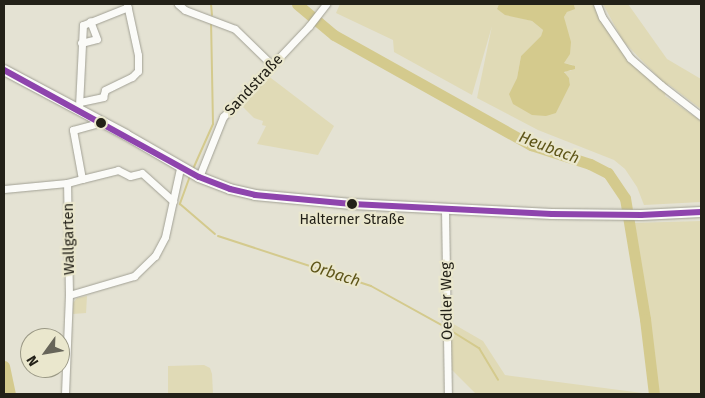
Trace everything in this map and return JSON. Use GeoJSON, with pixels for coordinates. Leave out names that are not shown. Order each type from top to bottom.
{"type":"FeatureCollection","features":[{"type":"Feature","properties":{"kind":"main road"},"geometry":{"type":"LineString","coordinates":[[4,70],[79,106],[102,122],[190,173],[230,189],[283,199],[445,209],[611,216],[701,212]]}},
{"type":"Feature","properties":{"kind":"street"},"geometry":{"type":"LineString","coordinates":[[178,4],[185,10],[235,29],[272,65]]}},
{"type":"Feature","properties":{"kind":"street","name":"Sandstraße"},"geometry":{"type":"LineString","coordinates":[[190,173],[223,116],[309,26],[326,4]]}},
{"type":"Feature","properties":{"kind":"street"},"geometry":{"type":"LineString","coordinates":[[597,4],[602,17],[630,58],[701,116]]}},
{"type":"Feature","properties":{"kind":"street"},"geometry":{"type":"LineString","coordinates":[[128,6],[138,55],[138,70],[132,77],[106,90],[103,97],[79,106],[82,25],[128,6]]}},
{"type":"Feature","properties":{"kind":"street"},"geometry":{"type":"LineString","coordinates":[[81,43],[97,39],[90,21]]}},
{"type":"Feature","properties":{"kind":"street"},"geometry":{"type":"LineString","coordinates":[[82,179],[73,130],[102,122]]}},
{"type":"Feature","properties":{"kind":"street","name":"Wallgarten"},"geometry":{"type":"LineString","coordinates":[[4,188],[68,183],[118,170],[130,176],[142,173],[173,201]]}},
{"type":"Feature","properties":{"kind":"street","name":"Wallgarten"},"geometry":{"type":"LineString","coordinates":[[70,295],[124,281],[145,267],[161,247],[173,201],[190,173]]}},
{"type":"Feature","properties":{"kind":"street","name":"Wallgarten"},"geometry":{"type":"LineString","coordinates":[[66,394],[70,295],[68,183]]}},
{"type":"Feature","properties":{"kind":"street","name":"Oedler Weg"},"geometry":{"type":"LineString","coordinates":[[445,209],[448,394]]}},
{"type":"Feature","properties":{"kind":"shaded area"},"geometry":{"type":"Polygon","coordinates":[[[340,4],[499,4],[497,9],[505,14],[532,21],[543,30],[541,36],[521,56],[517,78],[509,94],[556,113],[570,85],[569,78],[564,75],[566,71],[571,71],[573,65],[564,63],[566,28],[564,17],[567,12],[575,7],[574,4],[595,4],[601,19],[656,83],[657,76],[623,41],[603,4],[628,4],[667,59],[701,79],[701,109],[668,84],[665,96],[701,121],[701,202],[644,205],[637,187],[625,169],[614,160],[538,130],[477,98],[492,26],[472,95],[394,52],[393,40],[336,13],[340,4]]]}},
{"type":"Feature","properties":{"kind":"shaded area"},"geometry":{"type":"Polygon","coordinates":[[[499,4],[574,4],[575,9],[567,12],[564,17],[571,42],[570,54],[564,63],[575,66],[575,69],[564,72],[569,78],[570,85],[556,113],[546,116],[532,115],[513,104],[509,94],[517,78],[521,56],[541,36],[543,30],[532,21],[505,15],[497,9],[499,4]]]}},
{"type":"Feature","properties":{"kind":"shaded area"},"geometry":{"type":"Polygon","coordinates":[[[267,75],[334,126],[318,155],[257,144],[266,126],[262,125],[263,121],[254,118],[240,104],[267,75]]]}},
{"type":"Feature","properties":{"kind":"shaded area"},"geometry":{"type":"Polygon","coordinates":[[[701,221],[701,394],[657,394],[649,314],[633,223],[701,221]]]}},
{"type":"Feature","properties":{"kind":"shaded area"},"geometry":{"type":"Polygon","coordinates":[[[87,296],[86,313],[73,314],[73,303],[77,298],[87,296]]]}},
{"type":"Feature","properties":{"kind":"shaded area"},"geometry":{"type":"Polygon","coordinates":[[[450,322],[483,341],[505,375],[650,394],[476,394],[451,369],[450,322]]]}},
{"type":"Feature","properties":{"kind":"shaded area"},"geometry":{"type":"Polygon","coordinates":[[[204,365],[210,368],[212,374],[213,394],[168,394],[168,366],[204,365]]]}},
{"type":"Feature","properties":{"kind":"waterway","name":"Orbach"},"geometry":{"type":"LineString","coordinates":[[211,4],[212,15]]}},
{"type":"Feature","properties":{"kind":"waterway","name":"Heubach"},"geometry":{"type":"LineString","coordinates":[[297,4],[334,35],[531,145],[590,164],[608,173],[625,198],[645,319],[654,394]]}},
{"type":"Feature","properties":{"kind":"waterway","name":"Orbach"},"geometry":{"type":"LineString","coordinates":[[193,169],[213,124],[211,23]]}},
{"type":"Feature","properties":{"kind":"waterway","name":"Orbach"},"geometry":{"type":"LineString","coordinates":[[190,176],[180,204],[215,234]]}},
{"type":"Feature","properties":{"kind":"waterway","name":"Orbach"},"geometry":{"type":"LineString","coordinates":[[218,236],[371,286],[445,327]]}},
{"type":"Feature","properties":{"kind":"waterway","name":"Orbach"},"geometry":{"type":"LineString","coordinates":[[453,332],[479,348],[498,380]]}},
{"type":"Feature","properties":{"kind":"waterway"},"geometry":{"type":"LineString","coordinates":[[4,366],[10,394]]}},
{"type":"Feature","properties":{"kind":"transit line"},"geometry":{"type":"LineString","coordinates":[[4,70],[199,177],[230,189],[255,195],[352,204],[552,214],[641,215],[701,212]]}},
{"type":"Feature","properties":{"kind":"place","name":"Halterner Straße"},"geometry":{"type":"Point","coordinates":[352,204]}}]}
